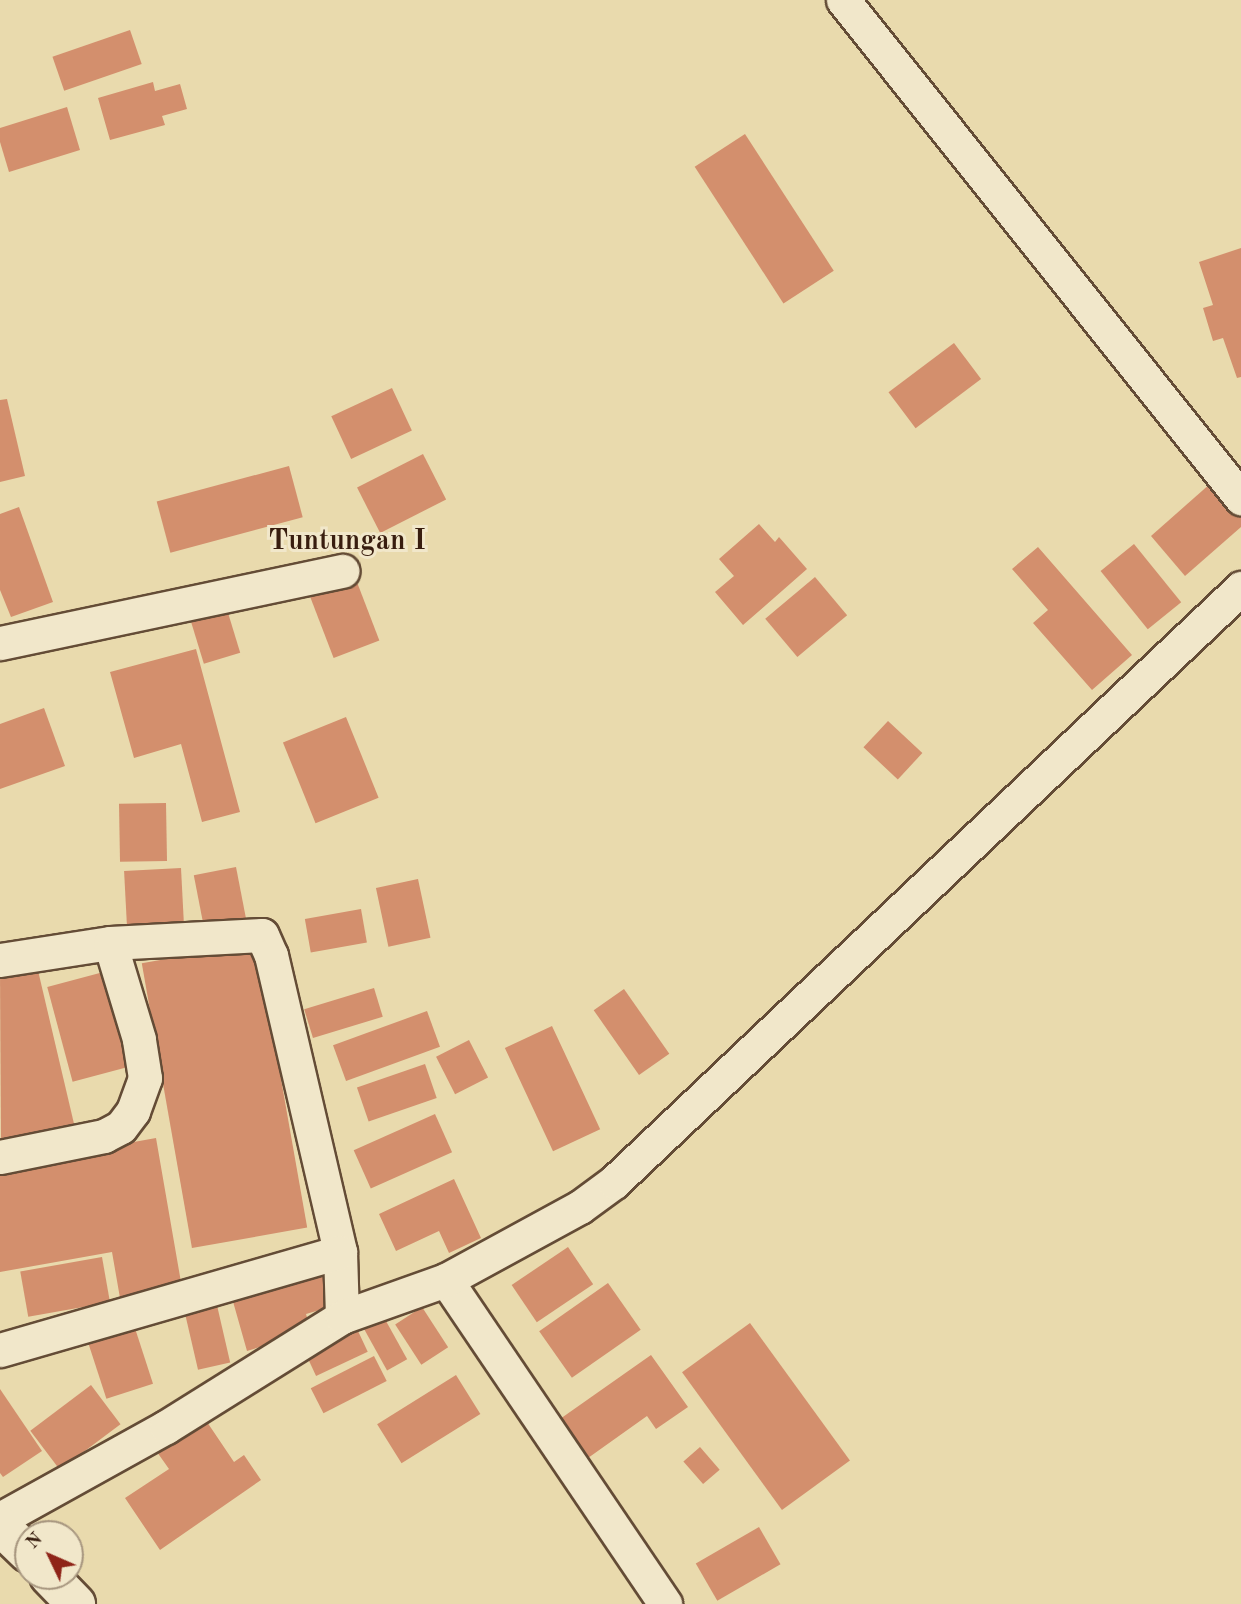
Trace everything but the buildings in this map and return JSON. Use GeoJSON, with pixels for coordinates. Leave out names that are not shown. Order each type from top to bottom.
{"type":"FeatureCollection","features":[{"type":"Feature","properties":{"kind":"street"},"geometry":{"type":"LineString","coordinates":[[844,0],[1241,498]]}},
{"type":"Feature","properties":{"kind":"street"},"geometry":{"type":"LineString","coordinates":[[0,643],[343,571]]}},
{"type":"Feature","properties":{"kind":"street"},"geometry":{"type":"LineString","coordinates":[[9,1538],[166,1427],[342,1317],[446,1280],[580,1206],[614,1182],[1241,588]]}},
{"type":"Feature","properties":{"kind":"street"},"geometry":{"type":"LineString","coordinates":[[0,960],[110,943],[262,935],[271,955],[340,1252],[342,1317]]}},
{"type":"Feature","properties":{"kind":"street"},"geometry":{"type":"LineString","coordinates":[[0,1157],[104,1136],[121,1127],[133,1111],[145,1078],[139,1039],[110,943]]}},
{"type":"Feature","properties":{"kind":"street"},"geometry":{"type":"LineString","coordinates":[[0,1350],[340,1252]]}},
{"type":"Feature","properties":{"kind":"street"},"geometry":{"type":"LineString","coordinates":[[446,1280],[665,1604]]}},
{"type":"Feature","properties":{"kind":"street"},"geometry":{"type":"LineString","coordinates":[[63,1590],[76,1604]]}},
{"type":"Feature","properties":{"kind":"district","name":"Tuntungan I"},"geometry":{"type":"Point","coordinates":[347,542]}}]}
